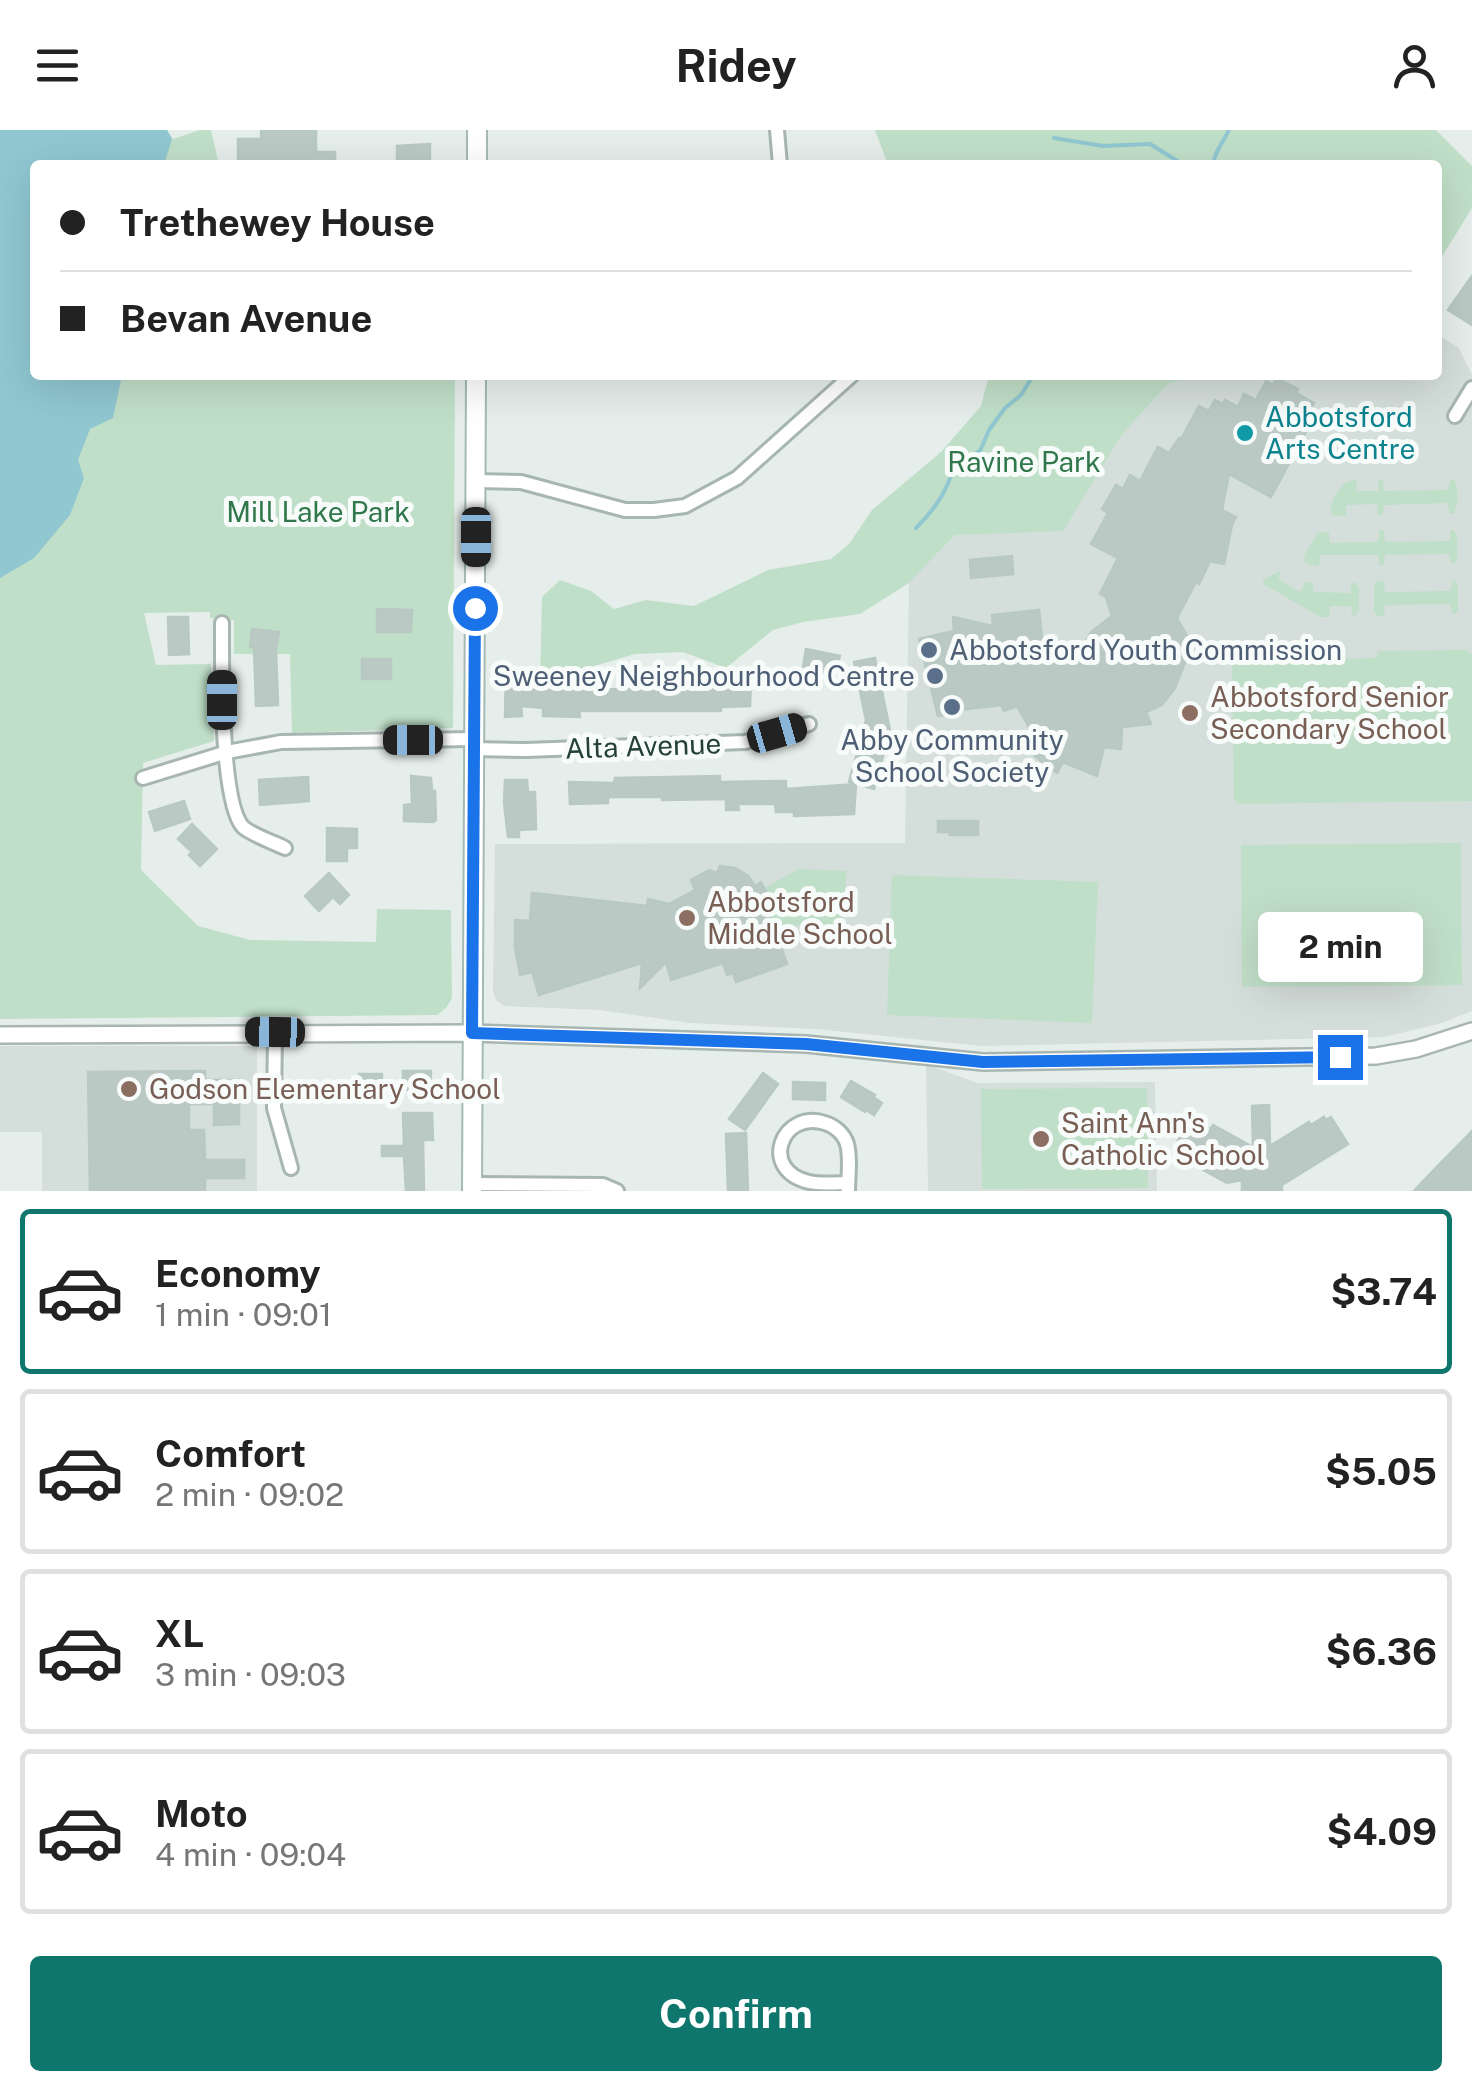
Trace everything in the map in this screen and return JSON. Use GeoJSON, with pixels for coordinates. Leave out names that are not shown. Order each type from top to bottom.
{"type":"FeatureCollection","features":[{"type":"Feature","properties":{"kind":"main road"},"geometry":{"type":"LineString","coordinates":[[477,130],[477,160]]}},
{"type":"Feature","properties":{"kind":"main road"},"geometry":{"type":"LineString","coordinates":[[472,1188],[476,380]]}},
{"type":"Feature","properties":{"kind":"street"},"geometry":{"type":"LineString","coordinates":[[777,130],[780,160]]}},
{"type":"Feature","properties":{"kind":"street"},"geometry":{"type":"LineString","coordinates":[[476,481],[521,482],[625,510],[686,506],[737,478],[846,380]]}},
{"type":"Feature","properties":{"kind":"street"},"geometry":{"type":"LineString","coordinates":[[1455,416],[1472,388]]}},
{"type":"Feature","properties":{"kind":"street"},"geometry":{"type":"LineString","coordinates":[[222,623],[222,700],[231,802],[243,828],[285,848]]}},
{"type":"Feature","properties":{"kind":"street","name":"Alta Avenue"},"geometry":{"type":"LineString","coordinates":[[143,778],[227,752],[280,742],[474,744],[526,750],[745,742],[809,724]]}},
{"type":"Feature","properties":{"kind":"street"},"geometry":{"type":"LineString","coordinates":[[0,1035],[472,1033],[806,1044],[983,1062],[1376,1056],[1416,1049],[1472,1031]]}},
{"type":"Feature","properties":{"kind":"street"},"geometry":{"type":"LineString","coordinates":[[275,1032],[274,1108],[291,1168]]}},
{"type":"Feature","properties":{"kind":"street"},"geometry":{"type":"LineString","coordinates":[[804,1122],[836,1128],[847,1144],[848,1187],[806,1181],[787,1172],[780,1152],[787,1133],[804,1122]]}},
{"type":"Feature","properties":{"kind":"street"},"geometry":{"type":"LineString","coordinates":[[472,1188],[603,1185],[617,1191]]}},
{"type":"Feature","properties":{"kind":"shaded area","name":"Abbotsford Senior Secondary School"},"geometry":{"type":"Polygon","coordinates":[[[1442,337],[1459,348],[1472,375],[1472,1011],[1385,1037],[982,1046],[816,1029],[690,1023],[600,1010],[504,1006],[496,1000],[495,844],[905,843],[909,583],[955,535],[1063,530],[1121,436],[1168,384],[1182,380],[1442,380],[1442,337]]]}},
{"type":"Feature","properties":{"kind":"shaded area","name":"Godson Elementary School"},"geometry":{"type":"Polygon","coordinates":[[[0,1046],[257,1046],[257,1191],[42,1191],[42,1132],[0,1132],[0,1046]]]}},
{"type":"Feature","properties":{"kind":"shaded area","name":"Saint Ann's Catholic School"},"geometry":{"type":"Polygon","coordinates":[[[926,1064],[977,1083],[1155,1082],[1157,1191],[928,1191],[926,1064]]]}},
{"type":"Feature","properties":{"kind":"green space","name":"Mill Lake Park"},"geometry":{"type":"Polygon","coordinates":[[[0,130],[167,130],[173,139],[211,130],[218,160],[30,160],[30,380],[455,380],[453,728],[292,733],[290,654],[234,654],[234,620],[210,618],[210,612],[144,613],[156,665],[211,664],[214,741],[143,763],[141,870],[198,926],[250,940],[376,942],[377,909],[451,910],[452,998],[437,1015],[0,1019],[0,130]]]}},
{"type":"Feature","properties":{"kind":"green space"},"geometry":{"type":"Polygon","coordinates":[[[875,130],[1436,130],[1472,166],[1472,208],[1442,257],[1442,160],[886,160],[875,130]]]}},
{"type":"Feature","properties":{"kind":"green space","name":"Ravine Park"},"geometry":{"type":"Polygon","coordinates":[[[988,380],[1182,380],[1168,384],[1121,436],[1063,531],[955,535],[909,583],[860,614],[773,630],[726,668],[683,652],[635,654],[540,682],[542,597],[560,580],[591,591],[614,609],[646,600],[694,606],[768,570],[831,559],[849,544],[872,510],[941,452],[981,406],[988,380]]]}},
{"type":"Feature","properties":{"kind":"green space"},"geometry":{"type":"Polygon","coordinates":[[[1453,479],[1458,496],[1453,514],[1449,513],[1448,503],[1384,505],[1383,515],[1378,515],[1377,504],[1346,505],[1346,516],[1330,512],[1338,491],[1350,481],[1356,480],[1357,491],[1378,491],[1378,480],[1383,480],[1384,491],[1449,490],[1453,479]]]}},
{"type":"Feature","properties":{"kind":"green space"},"geometry":{"type":"Polygon","coordinates":[[[1379,530],[1384,530],[1385,542],[1450,541],[1453,530],[1457,534],[1457,562],[1451,564],[1449,554],[1385,555],[1384,565],[1379,565],[1378,555],[1320,555],[1319,566],[1304,560],[1318,533],[1329,532],[1330,543],[1378,542],[1379,530]]]}},
{"type":"Feature","properties":{"kind":"green space"},"geometry":{"type":"Polygon","coordinates":[[[1281,572],[1278,579],[1300,592],[1306,582],[1313,582],[1313,592],[1351,593],[1351,584],[1355,582],[1359,588],[1359,611],[1354,616],[1351,606],[1330,606],[1329,617],[1321,617],[1263,584],[1263,580],[1281,572]]]}},
{"type":"Feature","properties":{"kind":"green space"},"geometry":{"type":"Polygon","coordinates":[[[1453,580],[1458,586],[1455,614],[1450,604],[1385,605],[1384,616],[1374,612],[1374,586],[1378,581],[1384,581],[1385,592],[1450,591],[1453,580]]]}},
{"type":"Feature","properties":{"kind":"green space"},"geometry":{"type":"Polygon","coordinates":[[[1467,650],[1472,655],[1472,801],[1238,804],[1234,799],[1232,664],[1241,653],[1331,652],[1332,659],[1377,658],[1378,651],[1467,650]]]}},
{"type":"Feature","properties":{"kind":"green space"},"geometry":{"type":"Polygon","coordinates":[[[1461,843],[1462,985],[1242,987],[1241,845],[1461,843]]]}},
{"type":"Feature","properties":{"kind":"green space"},"geometry":{"type":"Polygon","coordinates":[[[799,869],[846,871],[844,925],[798,925],[777,934],[761,890],[799,869]]]}},
{"type":"Feature","properties":{"kind":"green space"},"geometry":{"type":"Polygon","coordinates":[[[892,875],[1098,882],[1092,1023],[887,1015],[892,875]]]}},
{"type":"Feature","properties":{"kind":"green space","name":"Saint Ann's Catholic School"},"geometry":{"type":"Polygon","coordinates":[[[1147,1088],[1148,1188],[982,1189],[981,1089],[1147,1088]]]}},
{"type":"Feature","properties":{"kind":"water"},"geometry":{"type":"Polygon","coordinates":[[[0,130],[167,130],[172,139],[165,160],[30,160],[30,380],[121,380],[113,418],[90,429],[78,460],[84,478],[70,515],[34,558],[0,578],[0,130]]]}},
{"type":"Feature","properties":{"kind":"building"},"geometry":{"type":"Polygon","coordinates":[[[261,130],[316,130],[316,152],[335,152],[335,160],[238,160],[238,139],[261,139],[261,130]]]}},
{"type":"Feature","properties":{"kind":"building"},"geometry":{"type":"Polygon","coordinates":[[[430,144],[430,160],[397,160],[397,146],[430,144]]]}},
{"type":"Feature","properties":{"kind":"building"},"geometry":{"type":"Polygon","coordinates":[[[1472,276],[1472,325],[1448,310],[1472,276]]]}},
{"type":"Feature","properties":{"kind":"building","name":"Abbotsford Senior Secondary School"},"geometry":{"type":"Polygon","coordinates":[[[1280,380],[1314,403],[1303,425],[1308,428],[1271,497],[1229,474],[1222,510],[1236,517],[1224,564],[1210,561],[1177,618],[1190,641],[1182,643],[1186,660],[1175,688],[1162,705],[1146,712],[1151,724],[1122,727],[1121,749],[1104,747],[1097,776],[1063,762],[1057,773],[1043,763],[1024,746],[1034,736],[1017,706],[1004,711],[1001,705],[938,716],[919,639],[954,631],[953,617],[993,626],[992,615],[1039,610],[1042,638],[1083,647],[1091,632],[1112,616],[1106,597],[1100,594],[1118,558],[1091,544],[1108,513],[1102,509],[1116,485],[1123,489],[1130,475],[1140,481],[1158,447],[1169,453],[1199,406],[1209,411],[1215,400],[1223,404],[1225,400],[1238,407],[1244,394],[1256,400],[1266,381],[1273,385],[1280,380]]]}},
{"type":"Feature","properties":{"kind":"building"},"geometry":{"type":"Polygon","coordinates":[[[1012,556],[1013,574],[971,578],[970,560],[1012,556]]]}},
{"type":"Feature","properties":{"kind":"building"},"geometry":{"type":"Polygon","coordinates":[[[377,609],[412,610],[411,632],[377,632],[377,609]]]}},
{"type":"Feature","properties":{"kind":"building"},"geometry":{"type":"Polygon","coordinates":[[[168,617],[188,617],[189,654],[169,655],[168,617]]]}},
{"type":"Feature","properties":{"kind":"building"},"geometry":{"type":"Polygon","coordinates":[[[252,629],[279,632],[278,705],[256,706],[252,629]]]}},
{"type":"Feature","properties":{"kind":"building"},"geometry":{"type":"Polygon","coordinates":[[[806,649],[840,656],[834,675],[803,667],[806,649]]]}},
{"type":"Feature","properties":{"kind":"building"},"geometry":{"type":"Polygon","coordinates":[[[875,658],[890,730],[874,789],[849,782],[866,720],[854,662],[875,658]]]}},
{"type":"Feature","properties":{"kind":"building"},"geometry":{"type":"Polygon","coordinates":[[[362,659],[391,659],[391,679],[362,679],[362,659]]]}},
{"type":"Feature","properties":{"kind":"building"},"geometry":{"type":"Polygon","coordinates":[[[733,668],[766,668],[766,682],[751,681],[750,706],[721,707],[721,711],[579,711],[580,717],[543,716],[543,708],[521,706],[522,716],[505,717],[506,669],[522,669],[523,678],[535,678],[535,685],[576,686],[576,690],[730,687],[733,668]]]}},
{"type":"Feature","properties":{"kind":"building"},"geometry":{"type":"Polygon","coordinates":[[[411,776],[431,778],[435,791],[433,822],[404,821],[404,805],[412,804],[411,776]]]}},
{"type":"Feature","properties":{"kind":"building"},"geometry":{"type":"Polygon","coordinates":[[[720,776],[720,782],[786,781],[786,789],[856,784],[854,814],[794,816],[794,812],[776,812],[775,804],[738,804],[739,810],[726,810],[726,799],[608,797],[608,803],[570,804],[569,782],[720,776]]]}},
{"type":"Feature","properties":{"kind":"building"},"geometry":{"type":"Polygon","coordinates":[[[308,777],[309,801],[260,805],[259,780],[308,777]]]}},
{"type":"Feature","properties":{"kind":"building"},"geometry":{"type":"Polygon","coordinates":[[[505,780],[527,780],[528,792],[535,792],[536,829],[519,830],[519,837],[508,837],[505,780]]]}},
{"type":"Feature","properties":{"kind":"building"},"geometry":{"type":"Polygon","coordinates":[[[184,801],[190,819],[155,831],[149,812],[184,801]]]}},
{"type":"Feature","properties":{"kind":"building"},"geometry":{"type":"Polygon","coordinates":[[[938,821],[978,821],[978,835],[938,832],[938,821]]]}},
{"type":"Feature","properties":{"kind":"building"},"geometry":{"type":"Polygon","coordinates":[[[192,824],[217,849],[200,866],[178,839],[192,824]]]}},
{"type":"Feature","properties":{"kind":"building"},"geometry":{"type":"Polygon","coordinates":[[[327,828],[357,829],[357,848],[347,848],[347,861],[327,861],[327,828]]]}},
{"type":"Feature","properties":{"kind":"building"},"geometry":{"type":"Polygon","coordinates":[[[720,866],[735,868],[755,886],[761,882],[773,905],[767,907],[787,964],[736,982],[733,973],[727,975],[723,963],[671,980],[666,962],[640,988],[642,963],[539,995],[532,972],[520,975],[515,920],[530,921],[532,893],[647,906],[648,899],[669,904],[695,890],[691,880],[709,870],[717,873],[720,866]]]}},
{"type":"Feature","properties":{"kind":"building"},"geometry":{"type":"Polygon","coordinates":[[[329,873],[349,895],[340,904],[333,897],[319,911],[305,896],[329,873]]]}},
{"type":"Feature","properties":{"kind":"building"},"geometry":{"type":"Polygon","coordinates":[[[205,1071],[205,1080],[239,1080],[239,1124],[214,1125],[214,1104],[189,1104],[189,1130],[204,1130],[205,1160],[244,1160],[244,1178],[205,1178],[205,1191],[90,1191],[88,1072],[205,1071]]]}},
{"type":"Feature","properties":{"kind":"building"},"geometry":{"type":"Polygon","coordinates":[[[403,1071],[431,1071],[430,1089],[403,1090],[403,1071]]]}},
{"type":"Feature","properties":{"kind":"building"},"geometry":{"type":"Polygon","coordinates":[[[763,1073],[778,1084],[745,1130],[729,1119],[763,1073]]]}},
{"type":"Feature","properties":{"kind":"building"},"geometry":{"type":"Polygon","coordinates":[[[359,1074],[382,1074],[382,1101],[350,1099],[350,1084],[359,1084],[359,1074]]]}},
{"type":"Feature","properties":{"kind":"building"},"geometry":{"type":"Polygon","coordinates":[[[851,1081],[882,1103],[874,1115],[841,1097],[851,1081]]]}},
{"type":"Feature","properties":{"kind":"building"},"geometry":{"type":"Polygon","coordinates":[[[793,1082],[825,1083],[825,1100],[793,1099],[793,1082]]]}},
{"type":"Feature","properties":{"kind":"building"},"geometry":{"type":"Polygon","coordinates":[[[1269,1105],[1270,1146],[1324,1117],[1331,1117],[1348,1144],[1282,1185],[1282,1191],[1242,1191],[1242,1180],[1227,1183],[1194,1165],[1193,1159],[1174,1148],[1190,1118],[1211,1129],[1213,1125],[1253,1147],[1252,1106],[1269,1105]]]}},
{"type":"Feature","properties":{"kind":"building"},"geometry":{"type":"Polygon","coordinates":[[[403,1113],[432,1113],[433,1140],[423,1140],[424,1191],[406,1191],[404,1156],[382,1156],[382,1146],[404,1146],[403,1113]]]}},
{"type":"Feature","properties":{"kind":"building"},"geometry":{"type":"Polygon","coordinates":[[[1472,1131],[1472,1191],[1414,1191],[1423,1181],[1472,1131]]]}},
{"type":"Feature","properties":{"kind":"building"},"geometry":{"type":"Polygon","coordinates":[[[746,1133],[748,1191],[728,1191],[726,1134],[746,1133]]]}},
{"type":"Feature","properties":{"kind":"waterway"},"geometry":{"type":"LineString","coordinates":[[1214,160],[1229,130]]}},
{"type":"Feature","properties":{"kind":"waterway"},"geometry":{"type":"LineString","coordinates":[[1054,138],[1103,146],[1150,144],[1176,160]]}},
{"type":"Feature","properties":{"kind":"waterway"},"geometry":{"type":"LineString","coordinates":[[916,528],[940,498],[955,463],[980,451],[989,430],[1030,380]]}},
{"type":"Feature","properties":{"kind":"place","name":"Abbotsford Arts Centre"},"geometry":{"type":"Point","coordinates":[1245,433]}},
{"type":"Feature","properties":{"kind":"place","name":"Abbotsford Youth Commission"},"geometry":{"type":"Point","coordinates":[929,650]}},
{"type":"Feature","properties":{"kind":"place","name":"Sweeney Neighbourhood Centre"},"geometry":{"type":"Point","coordinates":[935,676]}},
{"type":"Feature","properties":{"kind":"place","name":"Abby Community School Society"},"geometry":{"type":"Point","coordinates":[952,707]}},
{"type":"Feature","properties":{"kind":"place","name":"Abbotsford Senior Secondary School"},"geometry":{"type":"Point","coordinates":[1190,713]}},
{"type":"Feature","properties":{"kind":"place","name":"Abbotsford Middle School"},"geometry":{"type":"Point","coordinates":[687,918]}},
{"type":"Feature","properties":{"kind":"place","name":"Godson Elementary School"},"geometry":{"type":"Point","coordinates":[129,1089]}},
{"type":"Feature","properties":{"kind":"place","name":"Saint Ann's Catholic School"},"geometry":{"type":"Point","coordinates":[1041,1139]}},
{"type":"Feature","properties":{"kind":"route"},"geometry":{"type":"LineString","coordinates":[[475,608],[472,1033],[806,1044],[983,1062],[1340,1057]]}}]}
